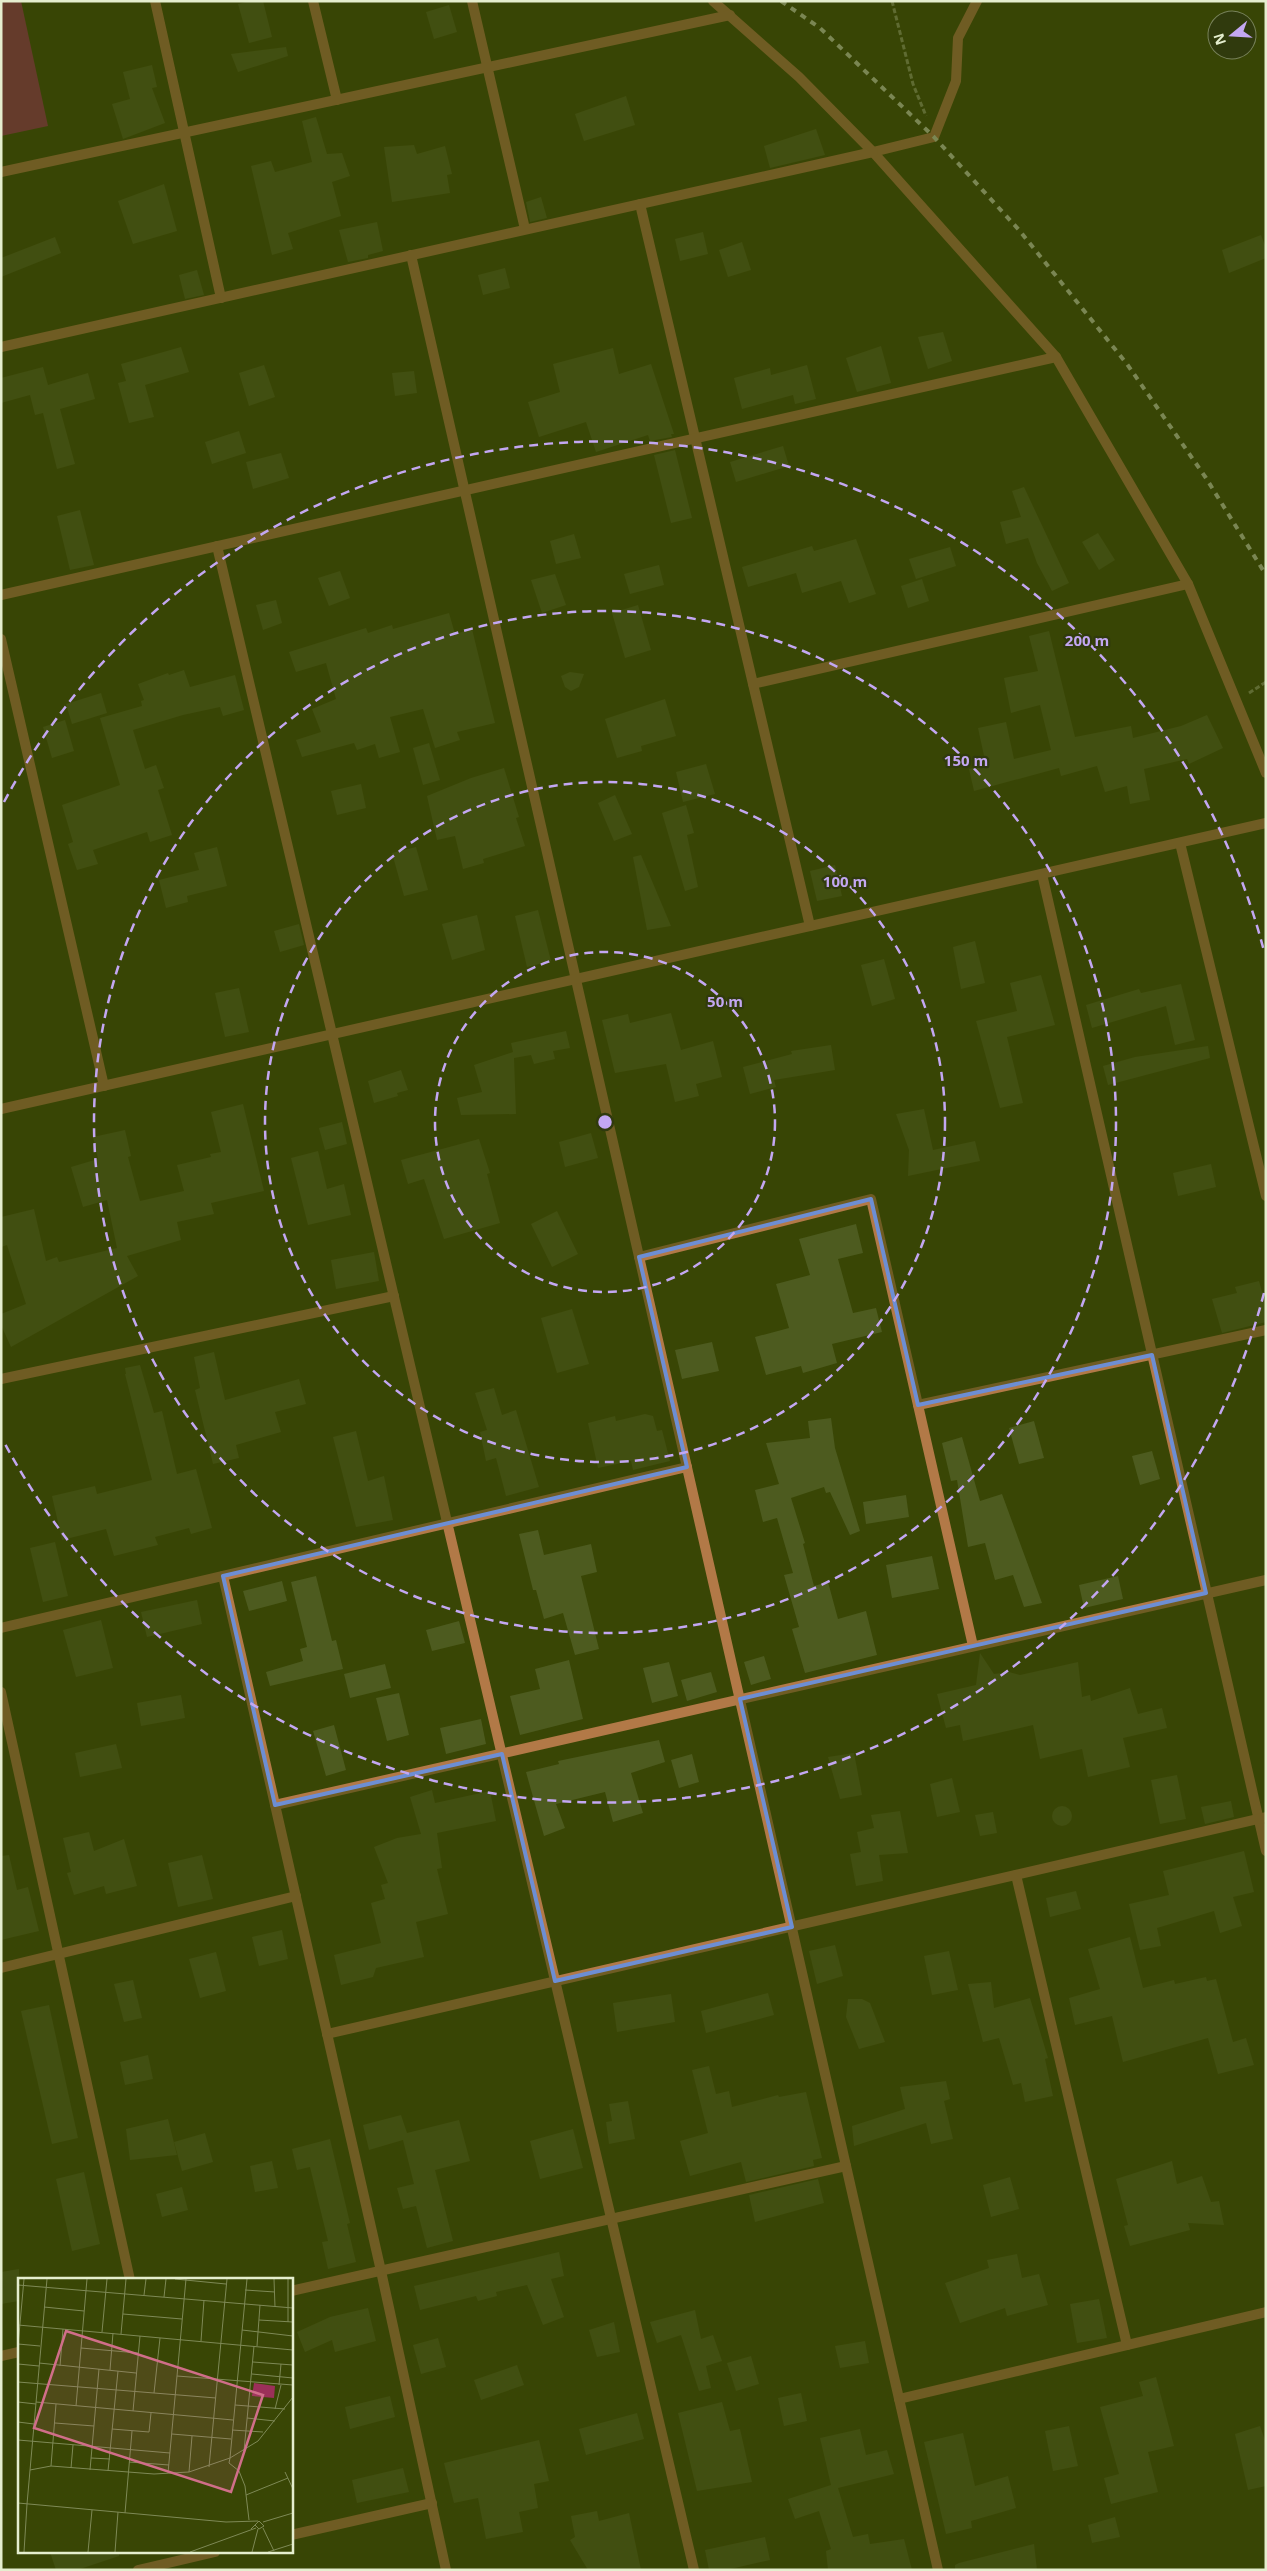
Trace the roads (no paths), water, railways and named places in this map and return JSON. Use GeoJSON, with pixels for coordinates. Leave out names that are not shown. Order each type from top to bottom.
{"type":"FeatureCollection","features":[{"type":"Feature","properties":{"kind":"street"},"geometry":{"type":"LineString","coordinates":[[155,1],[221,298]]}},
{"type":"Feature","properties":{"kind":"street"},"geometry":{"type":"LineString","coordinates":[[313,1],[337,100]]}},
{"type":"Feature","properties":{"kind":"street"},"geometry":{"type":"LineString","coordinates":[[472,1],[525,230]]}},
{"type":"Feature","properties":{"kind":"street"},"geometry":{"type":"LineString","coordinates":[[713,1],[799,77],[873,152],[1056,357],[1188,584],[1266,773]]}},
{"type":"Feature","properties":{"kind":"street"},"geometry":{"type":"LineString","coordinates":[[1,347],[934,138],[956,81],[958,38],[977,1]]}},
{"type":"Feature","properties":{"kind":"street"},"geometry":{"type":"LineString","coordinates":[[1,172],[730,15]]}},
{"type":"Feature","properties":{"kind":"street"},"geometry":{"type":"LineString","coordinates":[[640,204],[697,438],[810,926]]}},
{"type":"Feature","properties":{"kind":"street"},"geometry":{"type":"LineString","coordinates":[[411,255],[938,2570]]}},
{"type":"Feature","properties":{"kind":"street"},"geometry":{"type":"LineString","coordinates":[[1,595],[1056,357]]}},
{"type":"Feature","properties":{"kind":"street"},"geometry":{"type":"LineString","coordinates":[[217,546],[694,2570]]}},
{"type":"Feature","properties":{"kind":"street"},"geometry":{"type":"LineString","coordinates":[[753,684],[1188,584]]}},
{"type":"Feature","properties":{"kind":"street"},"geometry":{"type":"LineString","coordinates":[[1,639],[104,1086]]}},
{"type":"Feature","properties":{"kind":"street"},"geometry":{"type":"LineString","coordinates":[[1,1109],[1266,823]]}},
{"type":"Feature","properties":{"kind":"street"},"geometry":{"type":"LineString","coordinates":[[1180,843],[1266,1196]]}},
{"type":"Feature","properties":{"kind":"street"},"geometry":{"type":"LineString","coordinates":[[1042,874],[1206,1593],[1262,1818],[1266,1851]]}},
{"type":"Feature","properties":{"kind":"street"},"geometry":{"type":"LineString","coordinates":[[639,1257],[871,1199],[973,1646]]}},
{"type":"Feature","properties":{"kind":"street"},"geometry":{"type":"LineString","coordinates":[[1,1379],[394,1296]]}},
{"type":"Feature","properties":{"kind":"street"},"geometry":{"type":"LineString","coordinates":[[918,1405],[1266,1330]]}},
{"type":"Feature","properties":{"kind":"street"},"geometry":{"type":"LineString","coordinates":[[1,1628],[687,1467]]}},
{"type":"Feature","properties":{"kind":"street"},"geometry":{"type":"LineString","coordinates":[[223,1576],[381,2271],[446,2570]]}},
{"type":"Feature","properties":{"kind":"street"},"geometry":{"type":"LineString","coordinates":[[275,1806],[1266,1580]]}},
{"type":"Feature","properties":{"kind":"street"},"geometry":{"type":"LineString","coordinates":[[1,1692],[130,2278]]}},
{"type":"Feature","properties":{"kind":"street"},"geometry":{"type":"LineString","coordinates":[[327,2034],[1262,1818]]}},
{"type":"Feature","properties":{"kind":"street"},"geometry":{"type":"LineString","coordinates":[[1016,1875],[1126,2345]]}},
{"type":"Feature","properties":{"kind":"street"},"geometry":{"type":"LineString","coordinates":[[1,1968],[296,1896]]}},
{"type":"Feature","properties":{"kind":"street"},"geometry":{"type":"LineString","coordinates":[[292,2291],[846,2166]]}},
{"type":"Feature","properties":{"kind":"street"},"geometry":{"type":"LineString","coordinates":[[899,2399],[1266,2312]]}},
{"type":"Feature","properties":{"kind":"street"},"geometry":{"type":"LineString","coordinates":[[1,2356],[18,2352]]}},
{"type":"Feature","properties":{"kind":"street"},"geometry":{"type":"LineString","coordinates":[[292,2535],[432,2503]]}},
{"type":"Feature","properties":{"kind":"street"},"geometry":{"type":"LineString","coordinates":[[138,2570],[206,2554]]}},
{"type":"Feature","properties":{"kind":"railway"},"geometry":{"type":"LineString","coordinates":[[781,1],[820,28],[934,137],[1019,230],[1127,364],[1206,478],[1266,575]]}}]}
